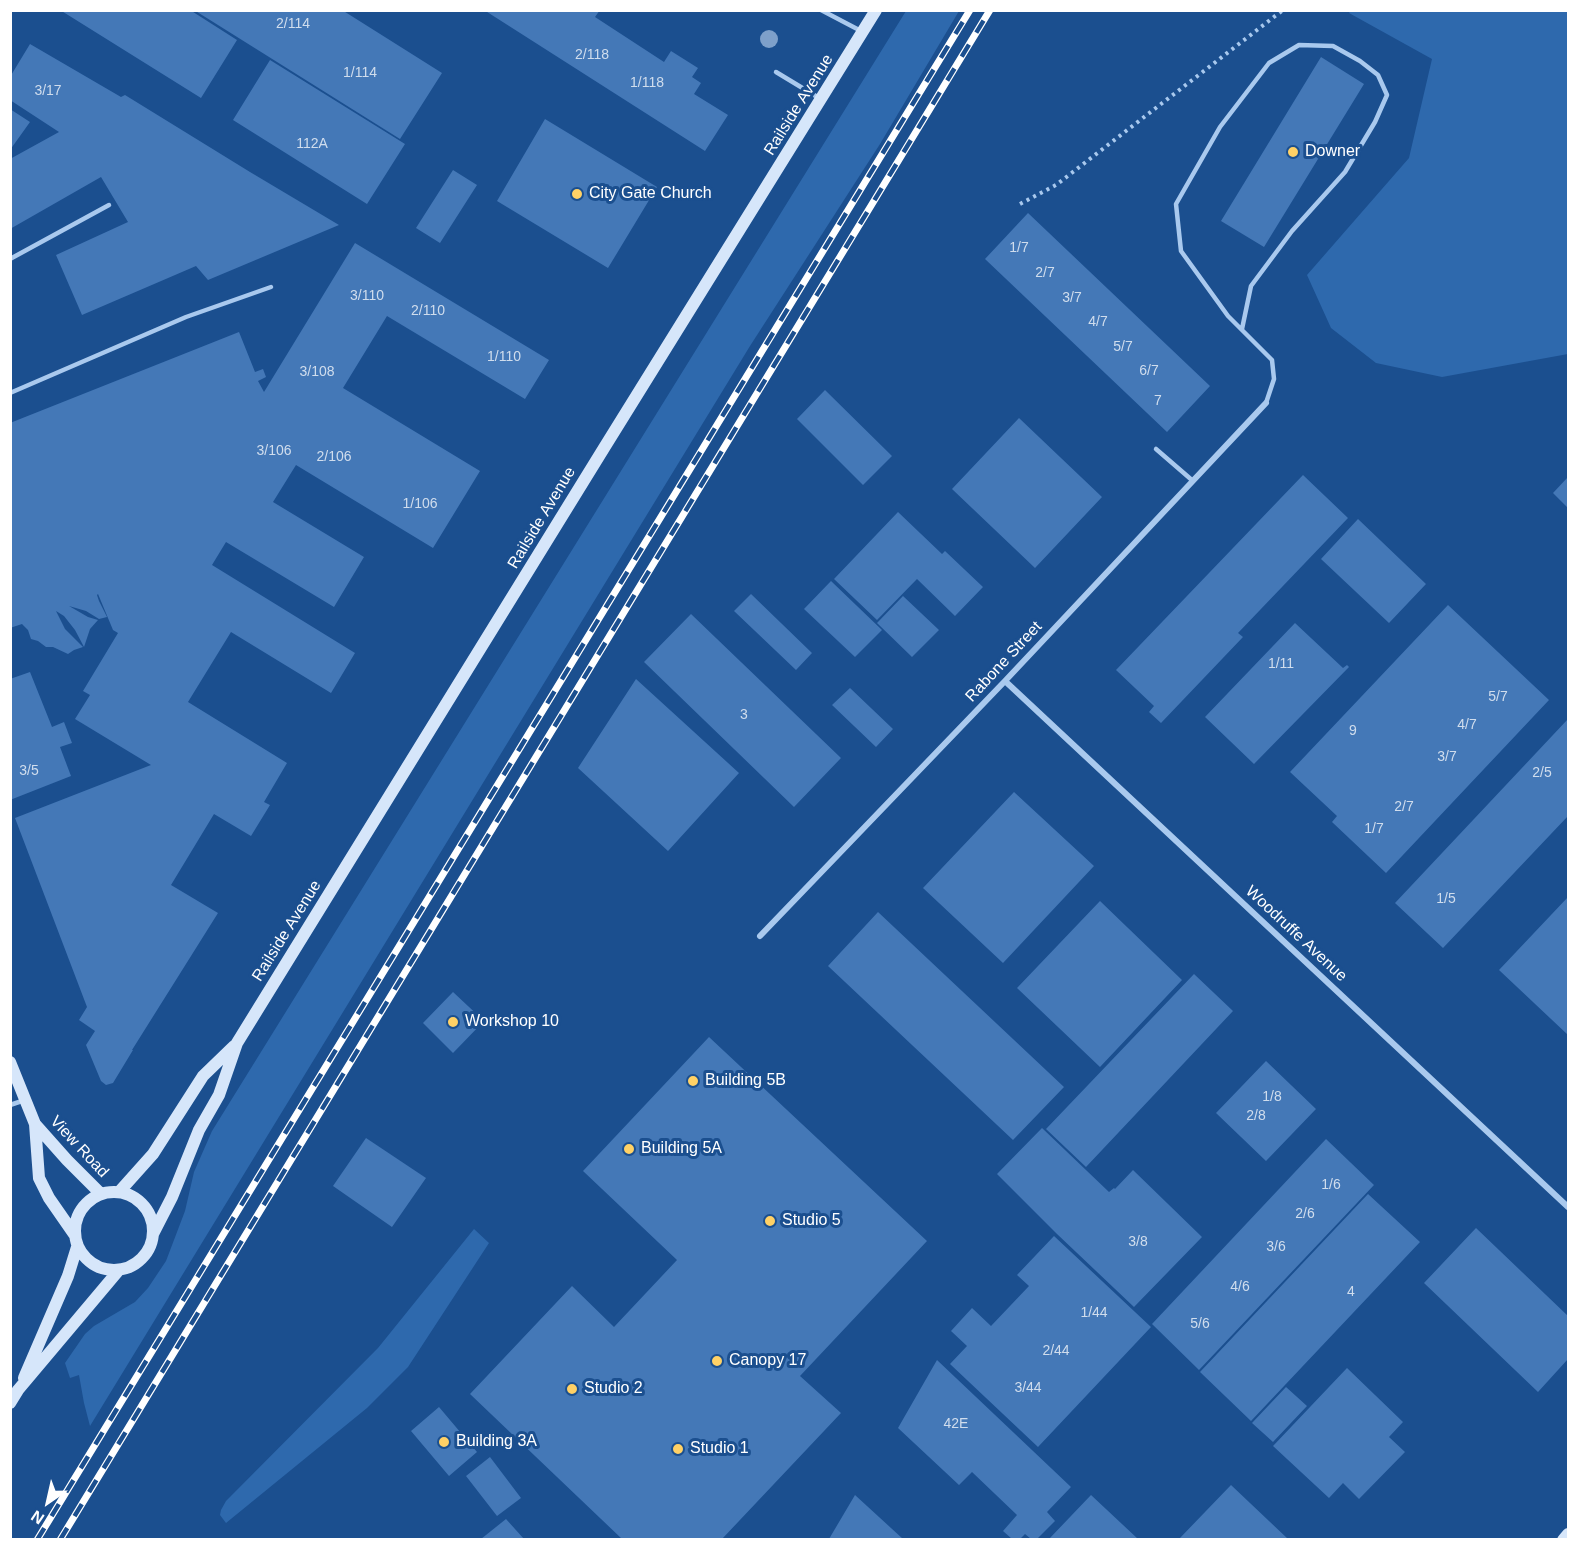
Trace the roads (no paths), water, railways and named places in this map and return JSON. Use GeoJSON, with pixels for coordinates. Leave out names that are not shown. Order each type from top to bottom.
{"type":"FeatureCollection","features":[{"type":"Feature","properties":{"kind":"main road","name":"Railside Avenue"},"geometry":{"type":"LineString","coordinates":[[153,1234],[172,1197],[199,1130],[219,1095],[237,1043],[876,10]]}},
{"type":"Feature","properties":{"kind":"main road","name":"Railside Avenue"},"geometry":{"type":"LineString","coordinates":[[119,1192],[153,1155],[203,1076],[237,1043]]}},
{"type":"Feature","properties":{"kind":"main road","name":"View Road"},"geometry":{"type":"LineString","coordinates":[[10,1062],[35,1124],[39,1178],[49,1198],[74,1234]]}},
{"type":"Feature","properties":{"kind":"main road","name":"View Road"},"geometry":{"type":"LineString","coordinates":[[35,1124],[100,1193]]}},
{"type":"Feature","properties":{"kind":"main road"},"geometry":{"type":"LineString","coordinates":[[119,1192],[132,1196],[145,1207],[151,1218],[153,1234],[150,1246],[142,1259],[132,1266],[119,1270],[97,1267],[77,1248],[74,1234],[76,1219],[86,1204],[100,1193],[119,1192]]}},
{"type":"Feature","properties":{"kind":"main road"},"geometry":{"type":"LineString","coordinates":[[10,1403],[18,1390],[68,1275],[77,1248]]}},
{"type":"Feature","properties":{"kind":"main road"},"geometry":{"type":"LineString","coordinates":[[18,1390],[119,1270]]}},
{"type":"Feature","properties":{"kind":"main road"},"geometry":{"type":"LineString","coordinates":[[1563,1539],[1569,1534]]}},
{"type":"Feature","properties":{"kind":"street","name":"Rabone Street"},"geometry":{"type":"LineString","coordinates":[[760,936],[1005,681],[1266,403]]}},
{"type":"Feature","properties":{"kind":"street","name":"Woodruffe Avenue"},"geometry":{"type":"LineString","coordinates":[[1005,681],[1569,1207]]}},
{"type":"Feature","properties":{"kind":"lane"},"geometry":{"type":"LineString","coordinates":[[821,10],[863,32]]}},
{"type":"Feature","properties":{"kind":"lane"},"geometry":{"type":"LineString","coordinates":[[1242,330],[1251,286],[1292,231],[1345,172],[1375,122],[1387,95],[1378,75],[1333,45],[1299,45],[1269,63],[1220,127],[1176,204],[1181,251],[1228,316],[1242,330],[1272,360],[1274,379],[1266,403]]}},
{"type":"Feature","properties":{"kind":"lane"},"geometry":{"type":"LineString","coordinates":[[776,72],[822,100]]}},
{"type":"Feature","properties":{"kind":"lane"},"geometry":{"type":"LineString","coordinates":[[10,259],[109,205]]}},
{"type":"Feature","properties":{"kind":"lane"},"geometry":{"type":"LineString","coordinates":[[10,393],[186,317],[271,287]]}},
{"type":"Feature","properties":{"kind":"lane"},"geometry":{"type":"LineString","coordinates":[[1156,449],[1193,481]]}},
{"type":"Feature","properties":{"kind":"lane"},"geometry":{"type":"LineString","coordinates":[[10,1105],[25,1100]]}},
{"type":"Feature","properties":{"kind":"railway"},"geometry":{"type":"LineString","coordinates":[[37,1540],[970,10]]}},
{"type":"Feature","properties":{"kind":"railway"},"geometry":{"type":"LineString","coordinates":[[60,1540],[990,10]]}},
{"type":"Feature","properties":{"kind":"place","name":"Downer"},"geometry":{"type":"Point","coordinates":[1293,152]}},
{"type":"Feature","properties":{"kind":"place","name":"City Gate Church"},"geometry":{"type":"Point","coordinates":[577,194]}},
{"type":"Feature","properties":{"kind":"place","name":"Workshop 10"},"geometry":{"type":"Point","coordinates":[453,1022]}},
{"type":"Feature","properties":{"kind":"place","name":"Building 5B"},"geometry":{"type":"Point","coordinates":[693,1081]}},
{"type":"Feature","properties":{"kind":"place","name":"Building 5A"},"geometry":{"type":"Point","coordinates":[629,1149]}},
{"type":"Feature","properties":{"kind":"place","name":"Studio 5"},"geometry":{"type":"Point","coordinates":[770,1221]}},
{"type":"Feature","properties":{"kind":"place","name":"Canopy 17"},"geometry":{"type":"Point","coordinates":[717,1361]}},
{"type":"Feature","properties":{"kind":"place","name":"Studio 2"},"geometry":{"type":"Point","coordinates":[572,1389]}},
{"type":"Feature","properties":{"kind":"place","name":"Building 3A"},"geometry":{"type":"Point","coordinates":[444,1442]}},
{"type":"Feature","properties":{"kind":"place","name":"Studio 1"},"geometry":{"type":"Point","coordinates":[678,1449]}}]}
